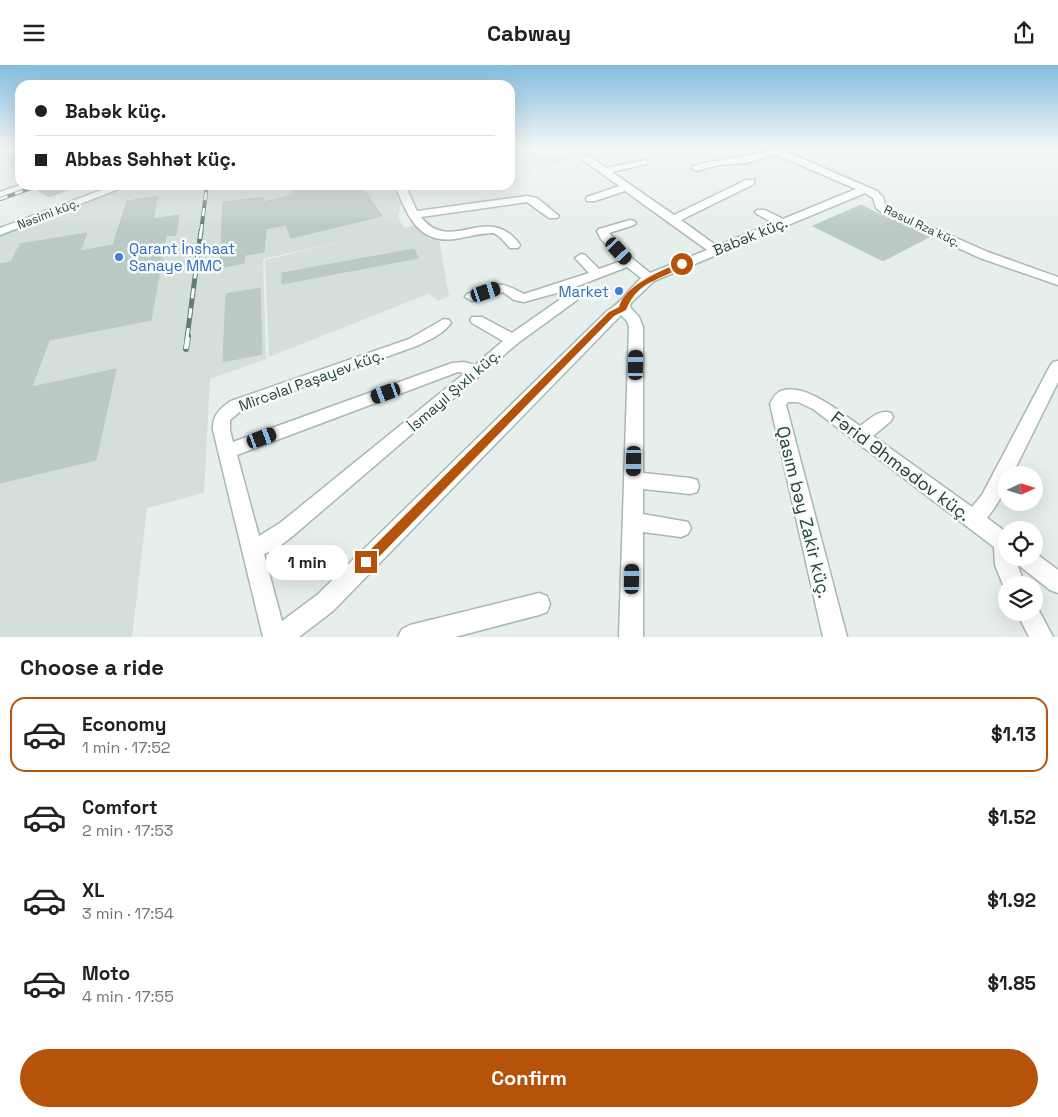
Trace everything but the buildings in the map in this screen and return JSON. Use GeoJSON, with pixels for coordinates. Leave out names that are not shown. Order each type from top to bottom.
{"type":"FeatureCollection","features":[{"type":"Feature","properties":{"kind":"street"},"geometry":{"type":"LineString","coordinates":[[609,175],[715,250]]}},
{"type":"Feature","properties":{"kind":"street","name":"Rəsul Rza küç."},"geometry":{"type":"LineString","coordinates":[[829,175],[878,197],[880,206],[888,212],[972,249],[1058,281]]}},
{"type":"Feature","properties":{"kind":"street"},"geometry":{"type":"LineString","coordinates":[[672,219],[696,210],[750,182]]}},
{"type":"Feature","properties":{"kind":"street"},"geometry":{"type":"LineString","coordinates":[[518,187],[528,199],[553,216]]}},
{"type":"Feature","properties":{"kind":"street"},"geometry":{"type":"LineString","coordinates":[[591,199],[607,192],[627,187]]}},
{"type":"Feature","properties":{"kind":"street"},"geometry":{"type":"LineString","coordinates":[[0,196],[16,190]]}},
{"type":"Feature","properties":{"kind":"street","name":"Nəsimi küç."},"geometry":{"type":"LineString","coordinates":[[0,232],[111,190]]}},
{"type":"Feature","properties":{"kind":"street"},"geometry":{"type":"LineString","coordinates":[[402,190],[414,215],[426,229],[436,235],[448,236],[493,230],[505,234],[514,245]]}},
{"type":"Feature","properties":{"kind":"street","name":"Babək küç."},"geometry":{"type":"LineString","coordinates":[[276,637],[299,623],[325,603],[612,314],[623,308],[625,302],[649,277],[864,190]]}},
{"type":"Feature","properties":{"kind":"street"},"geometry":{"type":"LineString","coordinates":[[414,215],[528,199]]}},
{"type":"Feature","properties":{"kind":"street"},"geometry":{"type":"LineString","coordinates":[[761,211],[782,223]]}},
{"type":"Feature","properties":{"kind":"street"},"geometry":{"type":"LineString","coordinates":[[630,223],[603,231],[605,237],[629,262],[649,277]]}},
{"type":"Feature","properties":{"kind":"street"},"geometry":{"type":"LineString","coordinates":[[581,258],[598,274]]}},
{"type":"Feature","properties":{"kind":"street"},"geometry":{"type":"LineString","coordinates":[[472,297],[504,288],[518,297],[524,298],[566,286],[629,262]]}},
{"type":"Feature","properties":{"kind":"street","name":"İsmayıl Şıxlı küç."},"geometry":{"type":"LineString","coordinates":[[253,549],[269,542],[287,529],[477,372],[513,339],[572,297],[572,291],[566,286]]}},
{"type":"Feature","properties":{"kind":"street"},"geometry":{"type":"LineString","coordinates":[[623,308],[634,320],[636,327],[632,637]]}},
{"type":"Feature","properties":{"kind":"street"},"geometry":{"type":"LineString","coordinates":[[477,321],[513,339]]}},
{"type":"Feature","properties":{"kind":"street","name":"Mircəlal Paşayev küç."},"geometry":{"type":"LineString","coordinates":[[276,637],[220,421],[226,411],[237,405],[414,342],[432,333],[444,323]]}},
{"type":"Feature","properties":{"kind":"street"},"geometry":{"type":"LineString","coordinates":[[973,520],[990,501],[1058,366]]}},
{"type":"Feature","properties":{"kind":"street"},"geometry":{"type":"LineString","coordinates":[[227,451],[456,367],[464,367],[477,372]]}},
{"type":"Feature","properties":{"kind":"street","name":"Fərid Əhmədov küç."},"geometry":{"type":"LineString","coordinates":[[792,395],[809,399],[998,538]]}},
{"type":"Feature","properties":{"kind":"street","name":"Qasım bəy Zakir küç."},"geometry":{"type":"LineString","coordinates":[[792,395],[784,396],[778,404],[835,637]]}},
{"type":"Feature","properties":{"kind":"street"},"geometry":{"type":"LineString","coordinates":[[860,436],[885,417]]}},
{"type":"Feature","properties":{"kind":"street"},"geometry":{"type":"LineString","coordinates":[[634,480],[690,486]]}},
{"type":"Feature","properties":{"kind":"street"},"geometry":{"type":"LineString","coordinates":[[633,522],[681,527]]}},
{"type":"Feature","properties":{"kind":"street"},"geometry":{"type":"LineString","coordinates":[[1036,566],[1058,583]]}},
{"type":"Feature","properties":{"kind":"street"},"geometry":{"type":"LineString","coordinates":[[410,637],[539,604]]}},
{"type":"Feature","properties":{"kind":"street"},"geometry":{"type":"LineString","coordinates":[[1032,621],[1040,637]]}},
{"type":"Feature","properties":{"kind":"shaded area"},"geometry":{"type":"Polygon","coordinates":[[[121,190],[396,190],[401,204],[398,217],[404,228],[419,224],[429,239],[439,239],[449,296],[438,301],[428,294],[269,357],[265,260],[350,240],[263,259],[266,359],[210,379],[204,493],[147,508],[132,637],[0,637],[0,236],[121,190]]]}},
{"type":"Feature","properties":{"kind":"railway"},"geometry":{"type":"LineString","coordinates":[[0,199],[26,190]]}},
{"type":"Feature","properties":{"kind":"railway"},"geometry":{"type":"LineString","coordinates":[[201,232],[206,190]]}},
{"type":"Feature","properties":{"kind":"railway"},"geometry":{"type":"LineString","coordinates":[[187,338],[201,231]]}},
{"type":"Feature","properties":{"kind":"railway"},"geometry":{"type":"LineString","coordinates":[[186,349],[188,336]]}},
{"type":"Feature","properties":{"kind":"place","name":"Qarant İnshaat Sanaye MMC"},"geometry":{"type":"Point","coordinates":[119,257]}},
{"type":"Feature","properties":{"kind":"place","name":"Market"},"geometry":{"type":"Point","coordinates":[619,291]}},
{"type":"Feature","properties":{"kind":"route"},"geometry":{"type":"LineString","coordinates":[[366,562],[612,314],[623,308],[625,302],[649,277],[682,264]]}}]}
